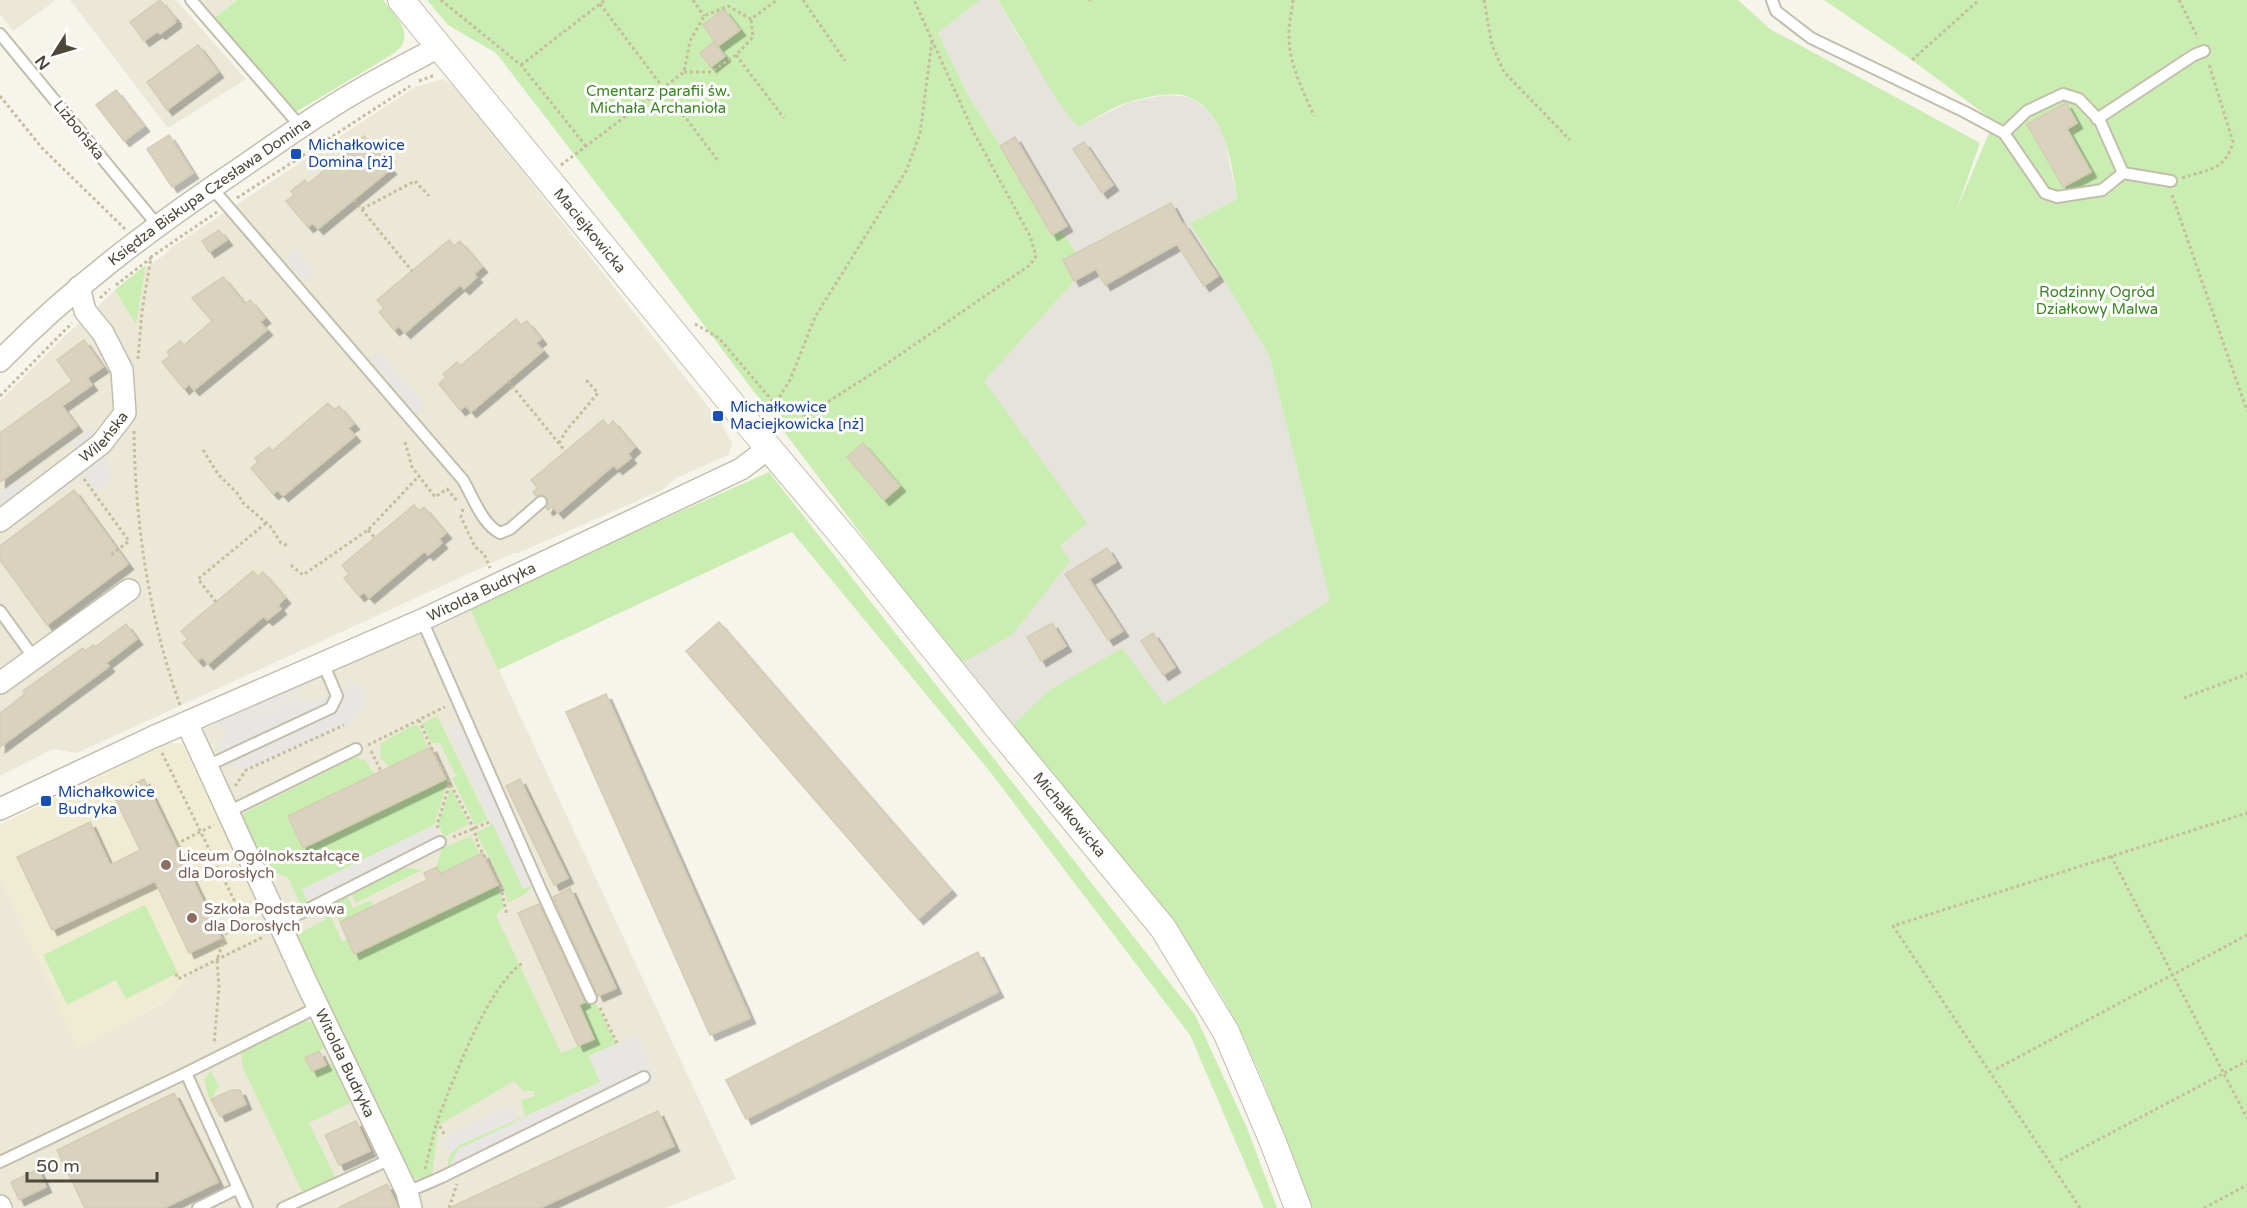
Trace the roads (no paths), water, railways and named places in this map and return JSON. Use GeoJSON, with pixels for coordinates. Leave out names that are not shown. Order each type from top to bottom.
{"type":"FeatureCollection","features":[{"type":"Feature","properties":{"kind":"street","name":"Maciejkowicka"},"geometry":{"type":"LineString","coordinates":[[401,0],[778,446]]}},
{"type":"Feature","properties":{"kind":"street","name":"Księdza Biskupa Czesława Domina"},"geometry":{"type":"LineString","coordinates":[[0,361],[44,318],[138,240],[301,126],[439,47]]}},
{"type":"Feature","properties":{"kind":"street","name":"Wileńska"},"geometry":{"type":"LineString","coordinates":[[0,521],[101,444],[125,413],[122,370],[103,333],[85,310],[80,287]]}},
{"type":"Feature","properties":{"kind":"street","name":"Witolda Budryka"},"geometry":{"type":"LineString","coordinates":[[0,809],[185,717],[322,663],[422,620],[741,469],[778,446]]}},
{"type":"Feature","properties":{"kind":"street","name":"Michałkowicka"},"geometry":{"type":"LineString","coordinates":[[778,446],[1163,928],[1226,1032],[1273,1142],[1298,1208]]}},
{"type":"Feature","properties":{"kind":"street"},"geometry":{"type":"LineString","coordinates":[[0,683],[129,590]]}},
{"type":"Feature","properties":{"kind":"street","name":"Witolda Budryka"},"geometry":{"type":"LineString","coordinates":[[185,717],[207,766],[225,817],[277,928],[318,1007],[391,1159],[413,1195]]}},
{"type":"Feature","properties":{"kind":"lane"},"geometry":{"type":"LineString","coordinates":[[191,0],[301,126]]}},
{"type":"Feature","properties":{"kind":"lane"},"geometry":{"type":"LineString","coordinates":[[1772,0],[1776,11],[1811,38],[2004,133],[2045,193],[2057,197],[2102,190],[2124,173],[2171,181]]}},
{"type":"Feature","properties":{"kind":"lane","name":"Lizbońska"},"geometry":{"type":"LineString","coordinates":[[0,34],[158,226]]}},
{"type":"Feature","properties":{"kind":"lane"},"geometry":{"type":"LineString","coordinates":[[2097,119],[2194,55],[2204,51]]}},
{"type":"Feature","properties":{"kind":"lane"},"geometry":{"type":"LineString","coordinates":[[2004,133],[2027,111],[2063,94],[2079,99],[2097,119],[2124,173]]}},
{"type":"Feature","properties":{"kind":"lane"},"geometry":{"type":"LineString","coordinates":[[212,188],[464,480],[485,519],[494,530],[500,533],[510,529],[541,502]]}},
{"type":"Feature","properties":{"kind":"lane"},"geometry":{"type":"LineString","coordinates":[[0,611],[34,658]]}},
{"type":"Feature","properties":{"kind":"lane"},"geometry":{"type":"LineString","coordinates":[[422,620],[591,998]]}},
{"type":"Feature","properties":{"kind":"lane"},"geometry":{"type":"LineString","coordinates":[[207,766],[332,708],[337,696],[322,663]]}},
{"type":"Feature","properties":{"kind":"lane"},"geometry":{"type":"LineString","coordinates":[[225,817],[356,749]]}},
{"type":"Feature","properties":{"kind":"lane"},"geometry":{"type":"LineString","coordinates":[[277,928],[440,842]]}},
{"type":"Feature","properties":{"kind":"lane"},"geometry":{"type":"LineString","coordinates":[[0,1162],[318,1007]]}},
{"type":"Feature","properties":{"kind":"lane"},"geometry":{"type":"LineString","coordinates":[[186,1073],[247,1208]]}},
{"type":"Feature","properties":{"kind":"lane"},"geometry":{"type":"LineString","coordinates":[[413,1195],[644,1077]]}},
{"type":"Feature","properties":{"kind":"lane"},"geometry":{"type":"LineString","coordinates":[[283,1208],[391,1159]]}},
{"type":"Feature","properties":{"kind":"lane"},"geometry":{"type":"LineString","coordinates":[[198,1208],[238,1188]]}},
{"type":"Feature","properties":{"kind":"place","name":"Michałkowice Domina [nż]"},"geometry":{"type":"Point","coordinates":[296,154]}},
{"type":"Feature","properties":{"kind":"place","name":"Michałkowice Maciejkowicka [nż]"},"geometry":{"type":"Point","coordinates":[718,416]}},
{"type":"Feature","properties":{"kind":"place","name":"Michałkowice Budryka"},"geometry":{"type":"Point","coordinates":[46,801]}},
{"type":"Feature","properties":{"kind":"place","name":"Liceum Ogólnokształcące dla Dorosłych"},"geometry":{"type":"Point","coordinates":[166,865]}},
{"type":"Feature","properties":{"kind":"place","name":"Szkoła Podstawowa dla Dorosłych"},"geometry":{"type":"Point","coordinates":[192,918]}},
{"type":"Feature","properties":{"kind":"park label","name":"Cmentarz parafii św. Michała Archanioła"},"geometry":{"type":"Point","coordinates":[658,100]}},
{"type":"Feature","properties":{"kind":"park label","name":"Rodzinny Ogród Działkowy Malwa"},"geometry":{"type":"Point","coordinates":[2097,300]}}]}
